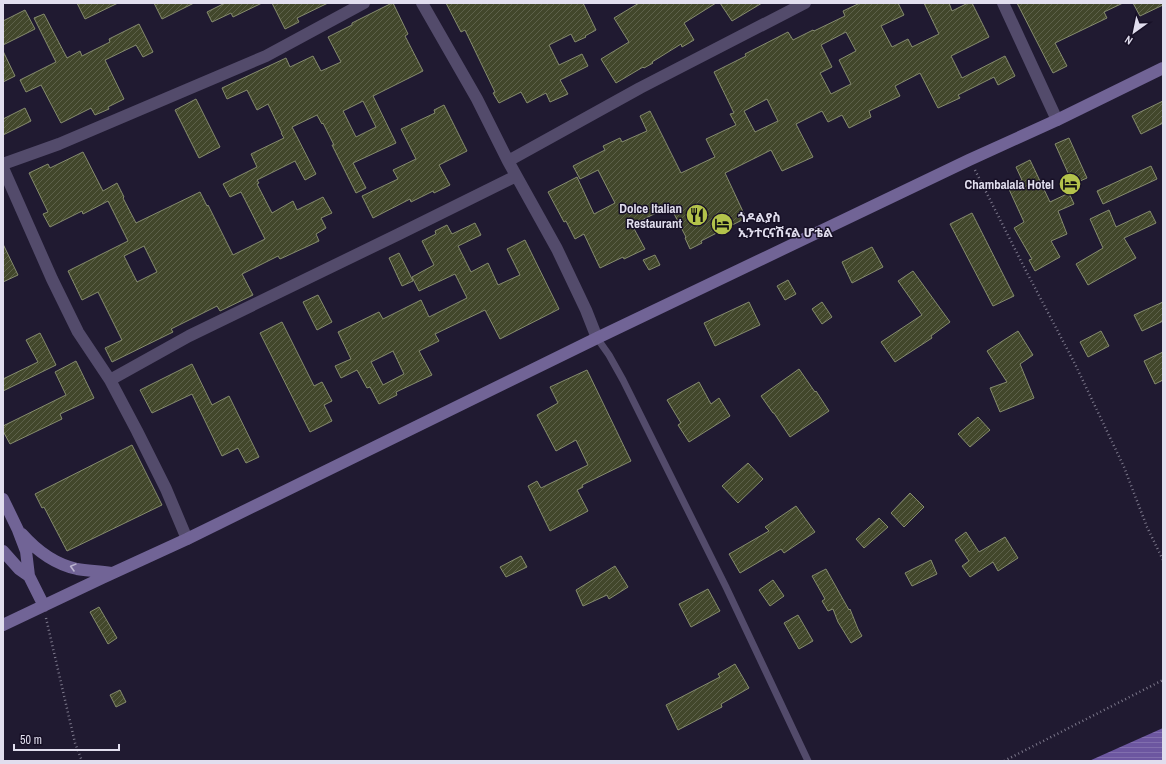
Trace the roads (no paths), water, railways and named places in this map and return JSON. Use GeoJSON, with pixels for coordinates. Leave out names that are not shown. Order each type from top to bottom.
{"type":"FeatureCollection","features":[{"type":"Feature","properties":{"kind":"main road"},"geometry":{"type":"LineString","coordinates":[[3,625],[111,573],[187,539],[597,338],[969,160],[1057,120],[1163,68]]}},
{"type":"Feature","properties":{"kind":"main road"},"geometry":{"type":"LineString","coordinates":[[3,499],[26,551],[29,576],[44,606]]}},
{"type":"Feature","properties":{"kind":"main road"},"geometry":{"type":"LineString","coordinates":[[18,530],[40,552],[56,562],[78,569],[111,573]]}},
{"type":"Feature","properties":{"kind":"main road"},"geometry":{"type":"LineString","coordinates":[[3,551],[29,576]]}},
{"type":"Feature","properties":{"kind":"street"},"geometry":{"type":"LineString","coordinates":[[3,164],[59,144],[266,56],[364,3]]}},
{"type":"Feature","properties":{"kind":"street"},"geometry":{"type":"LineString","coordinates":[[422,3],[477,99],[508,161],[557,249],[586,310],[597,338]]}},
{"type":"Feature","properties":{"kind":"street"},"geometry":{"type":"LineString","coordinates":[[508,161],[640,88],[805,3]]}},
{"type":"Feature","properties":{"kind":"street"},"geometry":{"type":"LineString","coordinates":[[1004,3],[1057,120]]}},
{"type":"Feature","properties":{"kind":"street"},"geometry":{"type":"LineString","coordinates":[[3,168],[52,279],[78,332],[110,380],[137,431],[166,489],[187,539]]}},
{"type":"Feature","properties":{"kind":"street"},"geometry":{"type":"LineString","coordinates":[[110,380],[190,336],[516,176]]}},
{"type":"Feature","properties":{"kind":"lane"},"geometry":{"type":"LineString","coordinates":[[597,338],[609,354],[630,394],[726,587],[808,761]]}},
{"type":"Feature","properties":{"kind":"place","name":"Chambalala Hotel"},"geometry":{"type":"Point","coordinates":[1070,184]}},
{"type":"Feature","properties":{"kind":"place","name":"Dolce Italian Restaurant"},"geometry":{"type":"Point","coordinates":[697,215]}},
{"type":"Feature","properties":{"kind":"place","name":"ጎዶልያስ ኢንተርናሽናል ሆቴል"},"geometry":{"type":"Point","coordinates":[722,224]}}]}
